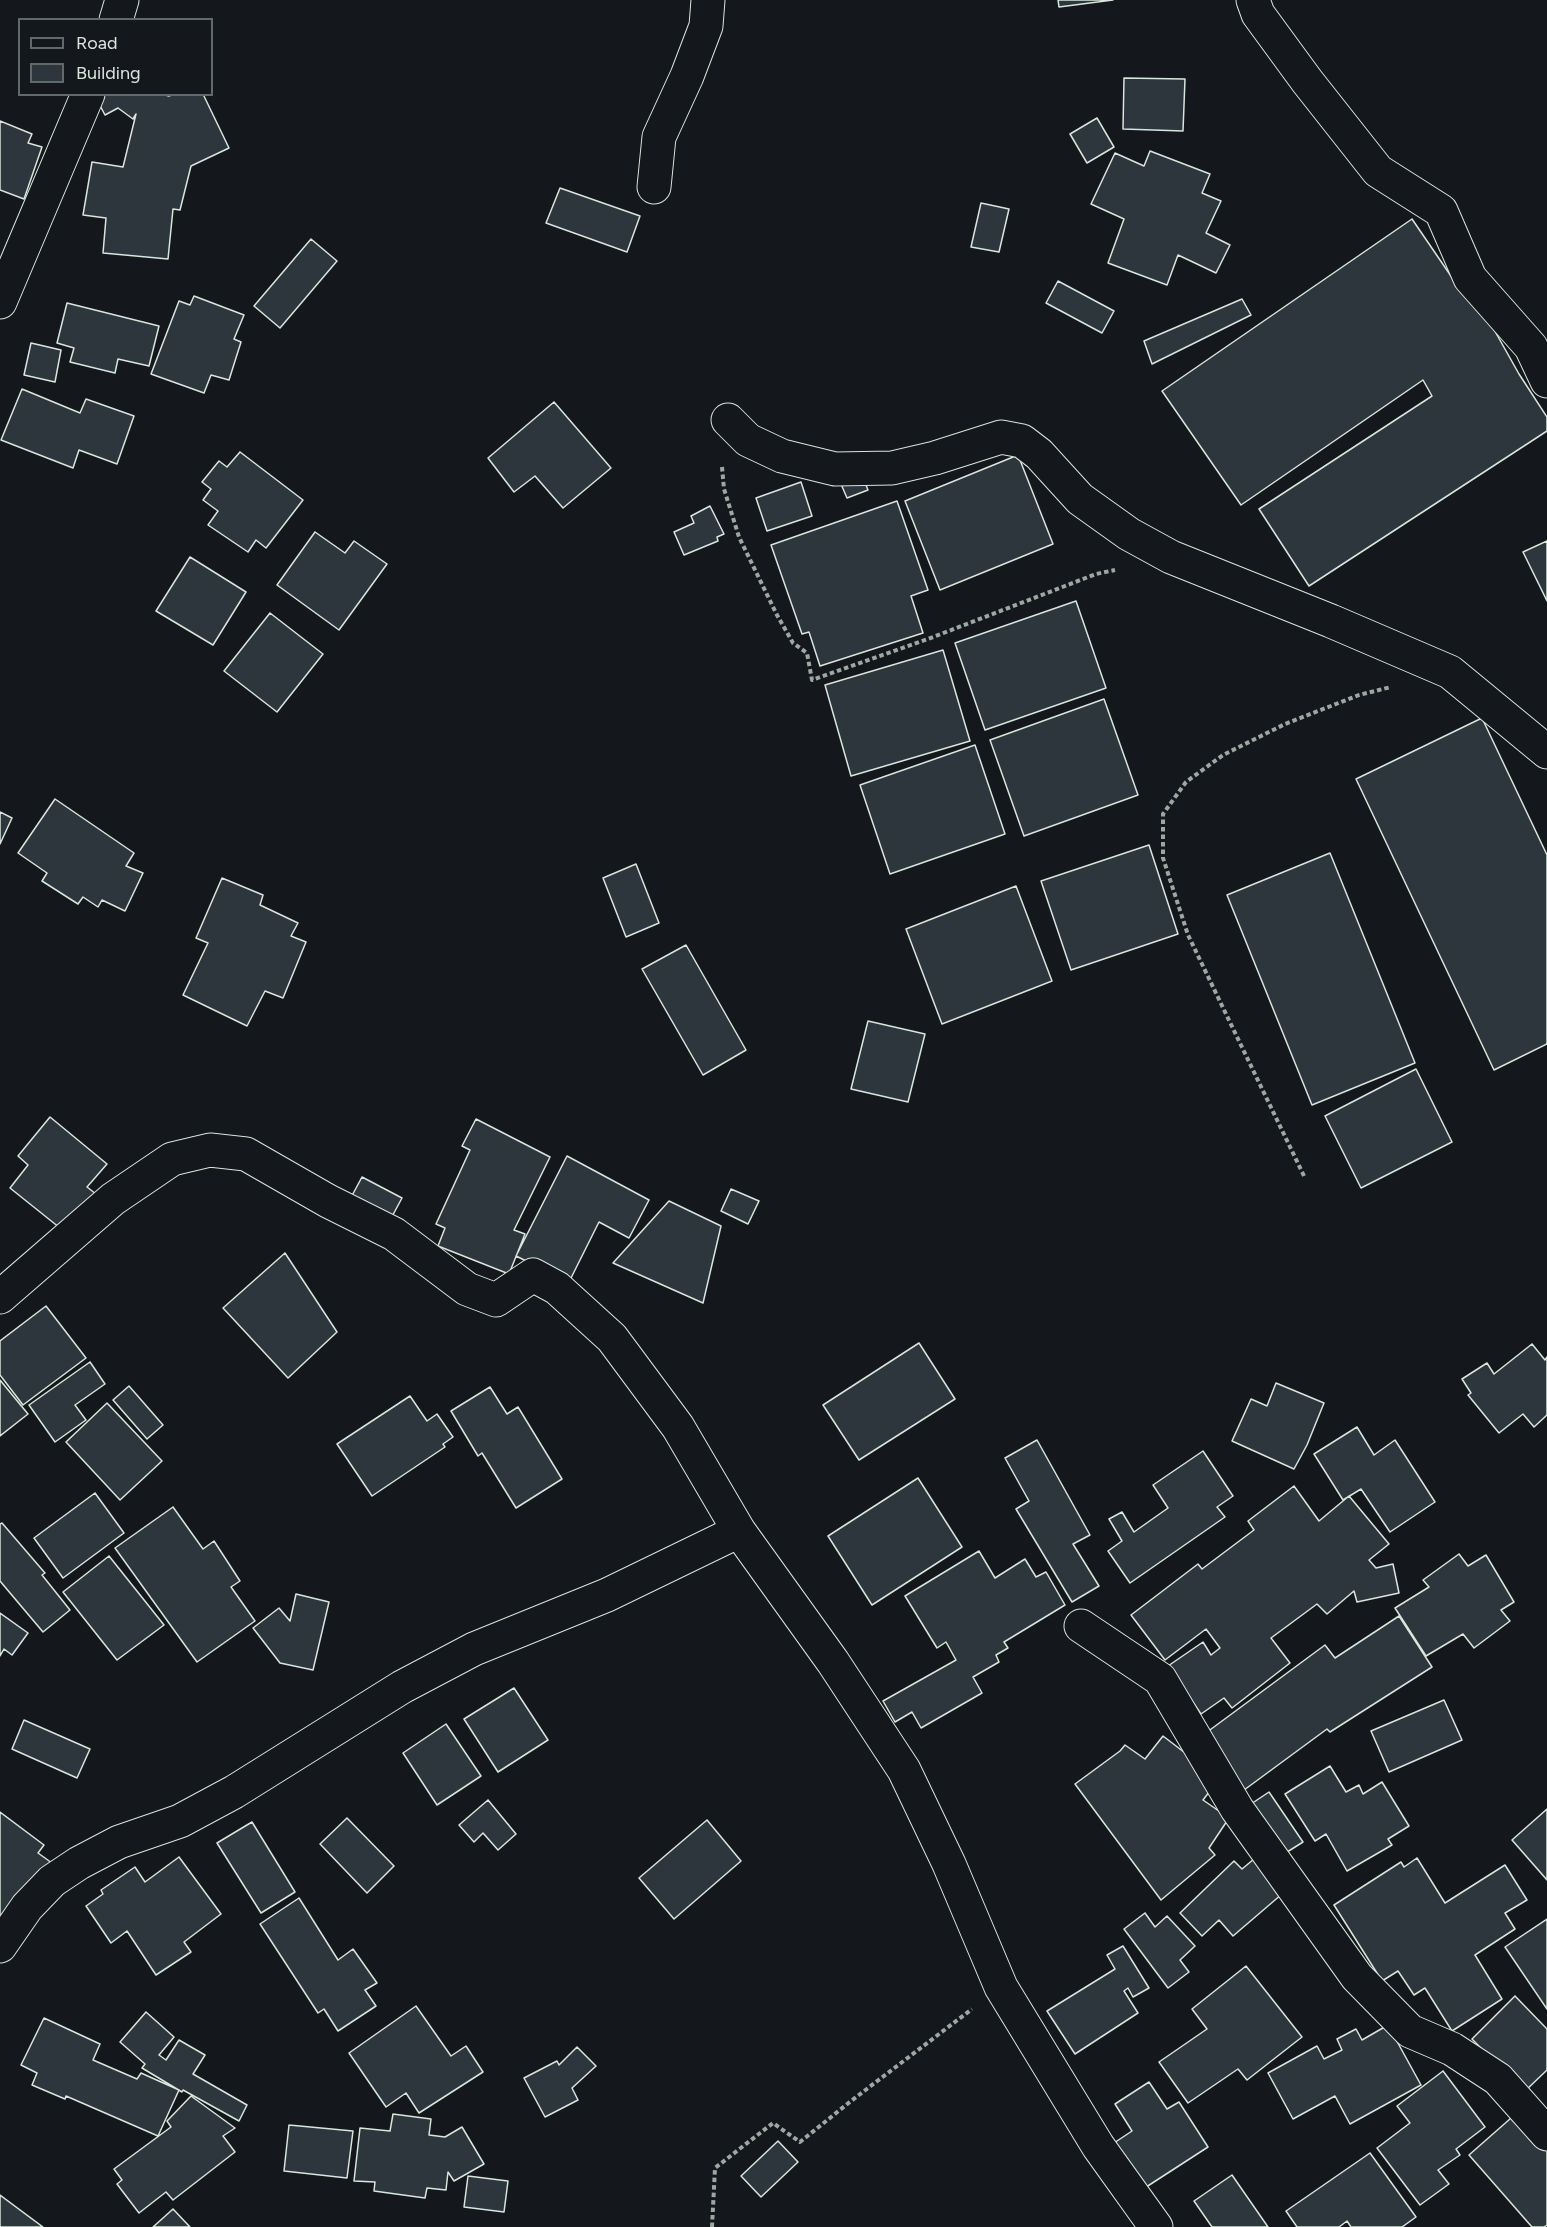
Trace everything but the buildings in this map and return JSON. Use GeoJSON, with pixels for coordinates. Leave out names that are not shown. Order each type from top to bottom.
{"type":"FeatureCollection","features":[{"type":"Feature","properties":{"kind":"street"},"geometry":{"type":"LineString","coordinates":[[117,18],[122,0]]}},
{"type":"Feature","properties":{"kind":"street"},"geometry":{"type":"LineString","coordinates":[[654,187],[659,137],[687,76],[706,26],[708,0]]}},
{"type":"Feature","properties":{"kind":"street"},"geometry":{"type":"LineString","coordinates":[[1253,0],[1258,14],[1279,43],[1378,171],[1441,212],[1470,278],[1532,347],[1547,381]]}},
{"type":"Feature","properties":{"kind":"street"},"geometry":{"type":"LineString","coordinates":[[0,302],[87,96]]}},
{"type":"Feature","properties":{"kind":"street"},"geometry":{"type":"LineString","coordinates":[[728,420],[748,440],[782,456],[835,469],[892,468],[935,458],[1001,437],[1022,441],[1039,454],[1080,499],[1129,534],[1171,557],[1331,621],[1450,672],[1547,752]]}},
{"type":"Feature","properties":{"kind":"street"},"geometry":{"type":"LineString","coordinates":[[0,1297],[113,1199],[172,1160],[210,1150],[246,1154],[328,1201],[394,1234],[467,1289],[496,1300],[533,1275],[557,1288],[612,1338],[678,1427],[739,1531],[833,1662],[904,1770],[950,1864],[1001,1987],[1098,2146],[1156,2227]]}},
{"type":"Feature","properties":{"kind":"street"},"geometry":{"type":"LineString","coordinates":[[0,1946],[27,1907],[52,1881],[79,1863],[119,1842],[180,1821],[234,1792],[402,1687],[474,1649],[607,1595],[739,1531]]}},
{"type":"Feature","properties":{"kind":"street"},"geometry":{"type":"LineString","coordinates":[[1081,1626],[1160,1679],[1237,1809],[1357,1977],[1410,2031],[1452,2049],[1498,2079],[1547,2134]]}},
{"type":"Feature","properties":{"kind":"path"},"geometry":{"type":"LineString","coordinates":[[728,420],[721,452],[724,489],[739,537],[793,643],[807,653],[812,680],[928,639],[1096,574],[1118,569]]}},
{"type":"Feature","properties":{"kind":"path"},"geometry":{"type":"LineString","coordinates":[[1304,1176],[1188,935],[1163,858],[1163,814],[1186,782],[1222,755],[1285,724],[1359,695],[1394,687]]}},
{"type":"Feature","properties":{"kind":"path"},"geometry":{"type":"LineString","coordinates":[[712,2227],[715,2168],[772,2123],[800,2142],[1001,1987]]}}]}
